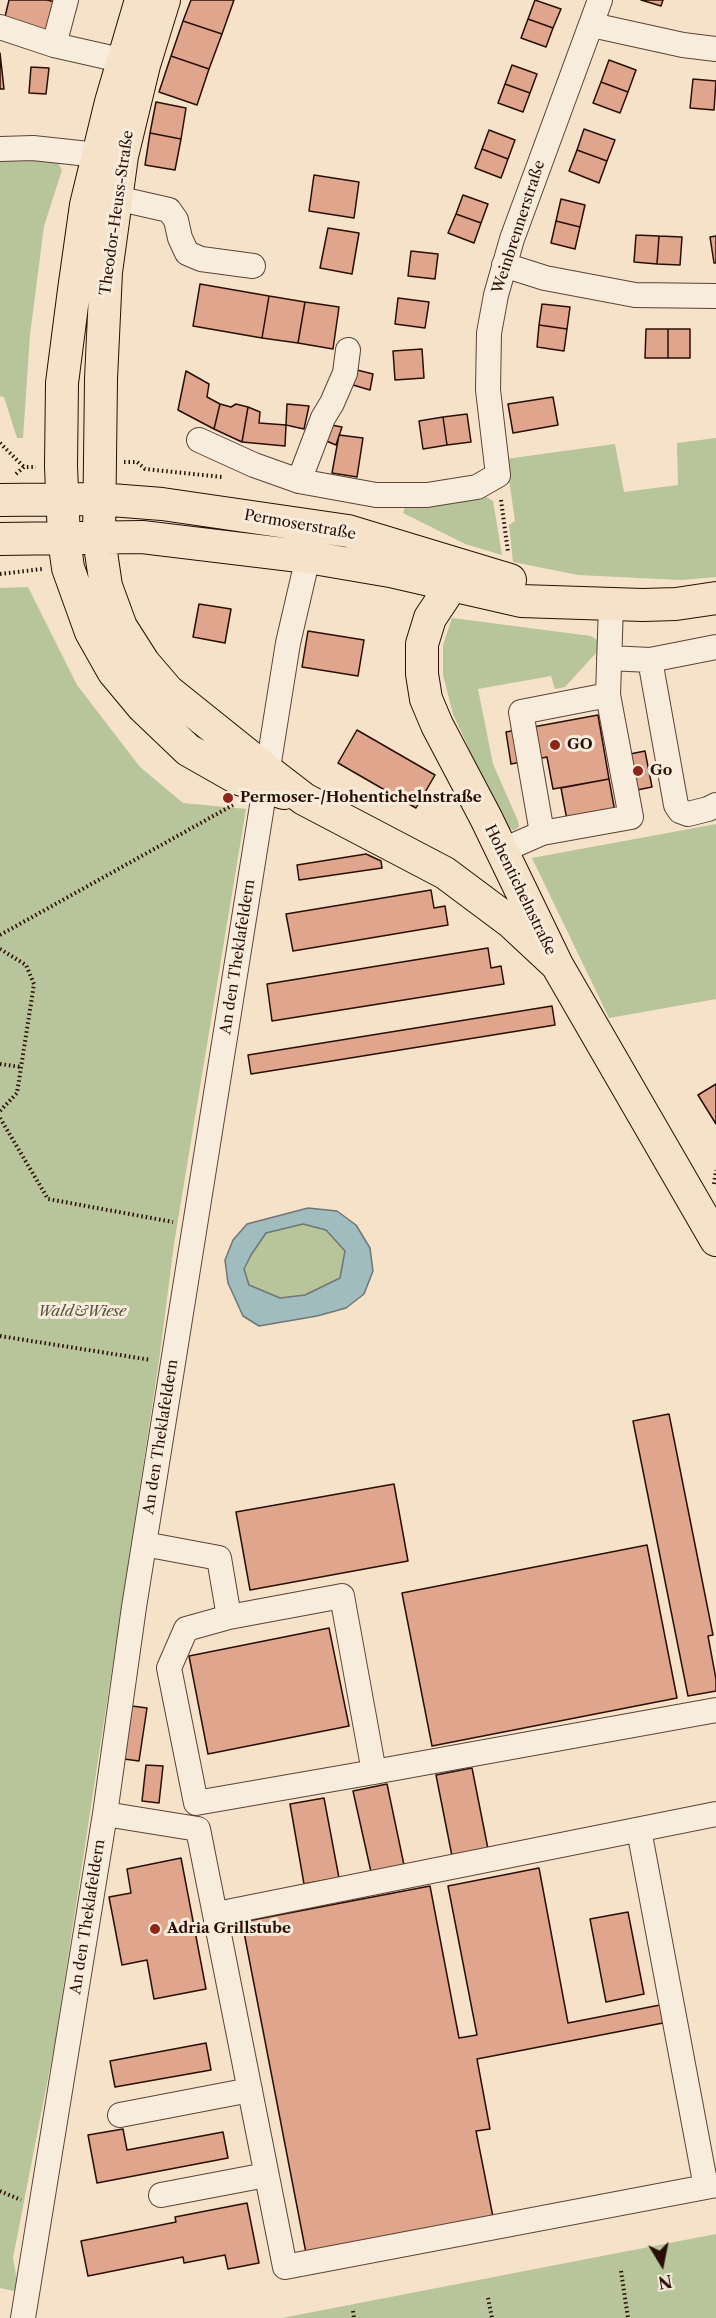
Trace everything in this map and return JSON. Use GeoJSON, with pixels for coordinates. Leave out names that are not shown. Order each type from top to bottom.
{"type":"FeatureCollection","features":[{"type":"Feature","properties":{"kind":"main road","name":"Theodor-Heuss-Straße"},"geometry":{"type":"LineString","coordinates":[[99,539],[101,379],[106,272],[141,0]]}},
{"type":"Feature","properties":{"kind":"main road","name":"Theodor-Heuss-Straße"},"geometry":{"type":"LineString","coordinates":[[63,499],[62,384],[86,206],[98,155],[133,63],[165,0]]}},
{"type":"Feature","properties":{"kind":"main road","name":"Hohentichelnstraße"},"geometry":{"type":"LineString","coordinates":[[63,499],[64,539],[68,568],[91,632],[113,671],[142,707],[188,750],[239,779],[267,779]]}},
{"type":"Feature","properties":{"kind":"main road","name":"Permoserstraße"},"geometry":{"type":"LineString","coordinates":[[0,500],[98,499],[186,507],[348,531],[506,579],[602,604]]}},
{"type":"Feature","properties":{"kind":"main road","name":"Permoserstraße"},"geometry":{"type":"LineString","coordinates":[[0,538],[142,537],[308,557],[390,571],[521,602],[676,604],[716,598]]}},
{"type":"Feature","properties":{"kind":"main road","name":"Hohentichelnstraße"},"geometry":{"type":"LineString","coordinates":[[99,539],[106,586],[121,627],[144,663],[168,691],[267,779],[446,873],[512,922],[557,965]]}},
{"type":"Feature","properties":{"kind":"main road","name":"Hohentichelnstraße"},"geometry":{"type":"LineString","coordinates":[[452,585],[430,618],[422,644],[422,674],[426,699],[557,965],[716,1240]]}},
{"type":"Feature","properties":{"kind":"street"},"geometry":{"type":"LineString","coordinates":[[54,45],[66,0]]}},
{"type":"Feature","properties":{"kind":"street","name":"Weinbrennerstraße"},"geometry":{"type":"LineString","coordinates":[[498,475],[488,390],[489,333],[504,265],[600,0]]}},
{"type":"Feature","properties":{"kind":"street"},"geometry":{"type":"LineString","coordinates":[[592,25],[683,45],[716,49]]}},
{"type":"Feature","properties":{"kind":"street"},"geometry":{"type":"LineString","coordinates":[[0,27],[54,45],[133,63]]}},
{"type":"Feature","properties":{"kind":"street"},"geometry":{"type":"LineString","coordinates":[[0,149],[33,148],[98,155]]}},
{"type":"Feature","properties":{"kind":"street"},"geometry":{"type":"LineString","coordinates":[[116,198],[169,210],[176,220],[180,238],[188,253],[201,259],[252,266]]}},
{"type":"Feature","properties":{"kind":"street"},"geometry":{"type":"LineString","coordinates":[[504,265],[545,278],[635,295],[716,296]]}},
{"type":"Feature","properties":{"kind":"street"},"geometry":{"type":"LineString","coordinates":[[299,481],[323,418],[345,373],[348,350]]}},
{"type":"Feature","properties":{"kind":"street"},"geometry":{"type":"LineString","coordinates":[[199,440],[254,465],[299,481],[376,495],[427,495],[477,487],[498,475]]}},
{"type":"Feature","properties":{"kind":"street","name":"An den Theklafeldern"},"geometry":{"type":"LineString","coordinates":[[23,2318],[105,1814],[144,1544],[288,643],[308,557]]}},
{"type":"Feature","properties":{"kind":"street"},"geometry":{"type":"LineString","coordinates":[[501,851],[542,833],[631,817],[609,694],[609,658],[602,604]]}},
{"type":"Feature","properties":{"kind":"street"},"geometry":{"type":"LineString","coordinates":[[609,658],[650,660],[716,647]]}},
{"type":"Feature","properties":{"kind":"street"},"geometry":{"type":"LineString","coordinates":[[650,660],[676,806],[680,811],[688,814],[716,805]]}},
{"type":"Feature","properties":{"kind":"street"},"geometry":{"type":"LineString","coordinates":[[542,833],[521,712],[609,694]]}},
{"type":"Feature","properties":{"kind":"street"},"geometry":{"type":"LineString","coordinates":[[144,1544],[219,1558],[229,1617]]}},
{"type":"Feature","properties":{"kind":"street"},"geometry":{"type":"LineString","coordinates":[[374,1772],[342,1596],[229,1617],[186,1629],[168,1668],[285,2266],[711,2186],[639,1830]]}},
{"type":"Feature","properties":{"kind":"street"},"geometry":{"type":"LineString","coordinates":[[196,1803],[716,1710]]}},
{"type":"Feature","properties":{"kind":"street"},"geometry":{"type":"LineString","coordinates":[[105,1814],[198,1829]]}},
{"type":"Feature","properties":{"kind":"street"},"geometry":{"type":"LineString","coordinates":[[217,1914],[716,1814]]}},
{"type":"Feature","properties":{"kind":"street"},"geometry":{"type":"LineString","coordinates":[[120,2115],[250,2090]]}},
{"type":"Feature","properties":{"kind":"street"},"geometry":{"type":"LineString","coordinates":[[161,2195],[266,2175]]}},
{"type":"Feature","properties":{"kind":"path"},"geometry":{"type":"LineString","coordinates":[[0,443],[24,467],[61,466]]}},
{"type":"Feature","properties":{"kind":"path"},"geometry":{"type":"LineString","coordinates":[[101,463],[137,462],[146,469],[235,478],[254,465]]}},
{"type":"Feature","properties":{"kind":"path"},"geometry":{"type":"LineString","coordinates":[[498,475],[510,565],[506,579]]}},
{"type":"Feature","properties":{"kind":"path"},"geometry":{"type":"LineString","coordinates":[[0,574],[11,574],[17,571]]}},
{"type":"Feature","properties":{"kind":"path"},"geometry":{"type":"LineString","coordinates":[[0,934],[267,779]]}},
{"type":"Feature","properties":{"kind":"path"},"geometry":{"type":"LineString","coordinates":[[0,950],[26,965],[34,984],[17,1093],[0,1111]]}},
{"type":"Feature","properties":{"kind":"path"},"geometry":{"type":"LineString","coordinates":[[0,1064],[21,1067]]}},
{"type":"Feature","properties":{"kind":"path"},"geometry":{"type":"LineString","coordinates":[[0,1118],[48,1199],[195,1226]]}},
{"type":"Feature","properties":{"kind":"path"},"geometry":{"type":"LineString","coordinates":[[714,1188],[716,1170]]}},
{"type":"Feature","properties":{"kind":"path"},"geometry":{"type":"LineString","coordinates":[[0,1336],[173,1364]]}},
{"type":"Feature","properties":{"kind":"path"},"geometry":{"type":"LineString","coordinates":[[621,2271],[628,2318]]}},
{"type":"Feature","properties":{"kind":"path"},"geometry":{"type":"LineString","coordinates":[[488,2298],[492,2318]]}},
{"type":"Feature","properties":{"kind":"path"},"geometry":{"type":"LineString","coordinates":[[353,2311],[354,2318]]}},
{"type":"Feature","properties":{"kind":"green space"},"geometry":{"type":"Polygon","coordinates":[[[0,159],[56,159],[62,170],[44,226],[30,335],[23,438],[17,438],[4,397],[0,396],[0,159]]]}},
{"type":"Feature","properties":{"kind":"green space"},"geometry":{"type":"Polygon","coordinates":[[[716,438],[716,577],[681,580],[578,575],[513,562],[509,525],[515,521],[506,459],[615,444],[624,492],[678,485],[677,443],[716,438]]]}},
{"type":"Feature","properties":{"kind":"green space"},"geometry":{"type":"Polygon","coordinates":[[[480,493],[493,501],[502,555],[465,544],[403,513],[407,502],[480,493]]]}},
{"type":"Feature","properties":{"kind":"green space","name":"Wald&Wiese"},"geometry":{"type":"Polygon","coordinates":[[[28,587],[77,685],[140,767],[183,803],[246,809],[174,1244],[159,1361],[55,2042],[13,2258],[19,2292],[0,2288],[0,588],[28,587]]]}},
{"type":"Feature","properties":{"kind":"green space"},"geometry":{"type":"Polygon","coordinates":[[[452,618],[591,636],[597,640],[599,647],[596,653],[565,687],[555,689],[551,676],[478,689],[493,764],[518,821],[519,827],[514,830],[506,829],[453,714],[443,675],[443,645],[452,618]]]}},
{"type":"Feature","properties":{"kind":"green space"},"geometry":{"type":"Polygon","coordinates":[[[716,824],[716,999],[609,1018],[532,858],[716,824]]]}},
{"type":"Feature","properties":{"kind":"green space"},"geometry":{"type":"Polygon","coordinates":[[[303,1224],[326,1230],[345,1251],[340,1278],[305,1295],[280,1298],[249,1285],[244,1269],[266,1233],[303,1224]]]}},
{"type":"Feature","properties":{"kind":"green space"},"geometry":{"type":"Polygon","coordinates":[[[716,2234],[716,2318],[282,2318],[716,2234]]]}},
{"type":"Feature","properties":{"kind":"water"},"geometry":{"type":"Polygon","coordinates":[[[308,1208],[337,1211],[356,1225],[370,1248],[373,1271],[364,1294],[346,1308],[317,1316],[259,1326],[243,1316],[228,1283],[225,1260],[233,1240],[247,1224],[308,1208]],[[303,1224],[266,1233],[244,1269],[249,1285],[280,1298],[305,1295],[340,1278],[345,1251],[326,1230],[303,1224]]]}},
{"type":"Feature","properties":{"kind":"building"},"geometry":{"type":"Polygon","coordinates":[[[9,0],[55,2],[47,32],[4,21],[9,0]]]}},
{"type":"Feature","properties":{"kind":"building"},"geometry":{"type":"Polygon","coordinates":[[[191,0],[234,0],[222,34],[183,21],[191,0]]]}},
{"type":"Feature","properties":{"kind":"building"},"geometry":{"type":"Polygon","coordinates":[[[535,0],[561,9],[553,28],[528,19],[535,0]]]}},
{"type":"Feature","properties":{"kind":"building"},"geometry":{"type":"Polygon","coordinates":[[[641,0],[663,0],[661,6],[641,0]]]}},
{"type":"Feature","properties":{"kind":"building"},"geometry":{"type":"Polygon","coordinates":[[[528,19],[553,28],[546,47],[521,38],[528,19]]]}},
{"type":"Feature","properties":{"kind":"building"},"geometry":{"type":"Polygon","coordinates":[[[183,21],[222,34],[209,69],[171,56],[183,21]]]}},
{"type":"Feature","properties":{"kind":"building"},"geometry":{"type":"Polygon","coordinates":[[[0,53],[4,89],[0,89],[0,53]]]}},
{"type":"Feature","properties":{"kind":"building"},"geometry":{"type":"Polygon","coordinates":[[[171,56],[209,69],[197,105],[159,92],[171,56]]]}},
{"type":"Feature","properties":{"kind":"building"},"geometry":{"type":"Polygon","coordinates":[[[609,60],[636,70],[628,92],[601,82],[609,60]]]}},
{"type":"Feature","properties":{"kind":"building"},"geometry":{"type":"Polygon","coordinates":[[[512,65],[537,74],[530,93],[505,84],[512,65]]]}},
{"type":"Feature","properties":{"kind":"building"},"geometry":{"type":"Polygon","coordinates":[[[31,67],[49,68],[46,94],[29,93],[31,67]]]}},
{"type":"Feature","properties":{"kind":"building"},"geometry":{"type":"Polygon","coordinates":[[[693,79],[716,81],[714,110],[690,108],[693,79]]]}},
{"type":"Feature","properties":{"kind":"building"},"geometry":{"type":"Polygon","coordinates":[[[601,82],[628,92],[620,113],[593,103],[601,82]]]}},
{"type":"Feature","properties":{"kind":"building"},"geometry":{"type":"Polygon","coordinates":[[[505,84],[530,93],[523,112],[498,103],[505,84]]]}},
{"type":"Feature","properties":{"kind":"building"},"geometry":{"type":"Polygon","coordinates":[[[156,102],[186,108],[181,139],[150,133],[156,102]]]}},
{"type":"Feature","properties":{"kind":"building"},"geometry":{"type":"Polygon","coordinates":[[[584,129],[615,140],[607,161],[577,150],[584,129]]]}},
{"type":"Feature","properties":{"kind":"building"},"geometry":{"type":"Polygon","coordinates":[[[489,130],[515,140],[508,159],[482,149],[489,130]]]}},
{"type":"Feature","properties":{"kind":"building"},"geometry":{"type":"Polygon","coordinates":[[[150,133],[181,139],[175,170],[145,165],[150,133]]]}},
{"type":"Feature","properties":{"kind":"building"},"geometry":{"type":"Polygon","coordinates":[[[482,149],[508,159],[501,178],[475,168],[482,149]]]}},
{"type":"Feature","properties":{"kind":"building"},"geometry":{"type":"Polygon","coordinates":[[[577,150],[607,161],[599,183],[569,171],[577,150]]]}},
{"type":"Feature","properties":{"kind":"building"},"geometry":{"type":"Polygon","coordinates":[[[314,175],[359,182],[354,218],[309,211],[314,175]]]}},
{"type":"Feature","properties":{"kind":"building"},"geometry":{"type":"Polygon","coordinates":[[[463,195],[488,204],[481,223],[456,214],[463,195]]]}},
{"type":"Feature","properties":{"kind":"building"},"geometry":{"type":"Polygon","coordinates":[[[561,199],[585,205],[580,227],[556,221],[561,199]]]}},
{"type":"Feature","properties":{"kind":"building"},"geometry":{"type":"Polygon","coordinates":[[[456,214],[481,223],[474,243],[448,233],[456,214]]]}},
{"type":"Feature","properties":{"kind":"building"},"geometry":{"type":"Polygon","coordinates":[[[556,221],[580,227],[575,249],[551,243],[556,221]]]}},
{"type":"Feature","properties":{"kind":"building"},"geometry":{"type":"Polygon","coordinates":[[[328,228],[359,233],[352,274],[320,268],[328,228]]]}},
{"type":"Feature","properties":{"kind":"building"},"geometry":{"type":"Polygon","coordinates":[[[636,235],[659,236],[657,264],[634,262],[636,235]]]}},
{"type":"Feature","properties":{"kind":"building"},"geometry":{"type":"Polygon","coordinates":[[[659,236],[682,237],[680,265],[657,264],[659,236]]]}},
{"type":"Feature","properties":{"kind":"building"},"geometry":{"type":"Polygon","coordinates":[[[716,236],[716,263],[714,263],[710,237],[716,236]]]}},
{"type":"Feature","properties":{"kind":"building"},"geometry":{"type":"Polygon","coordinates":[[[411,251],[438,254],[435,279],[408,276],[411,251]]]}},
{"type":"Feature","properties":{"kind":"building"},"geometry":{"type":"Polygon","coordinates":[[[200,284],[269,296],[262,338],[193,326],[200,284]]]}},
{"type":"Feature","properties":{"kind":"building"},"geometry":{"type":"Polygon","coordinates":[[[269,296],[305,302],[298,343],[262,338],[269,296]]]}},
{"type":"Feature","properties":{"kind":"building"},"geometry":{"type":"Polygon","coordinates":[[[398,298],[429,302],[425,328],[395,324],[398,298]]]}},
{"type":"Feature","properties":{"kind":"building"},"geometry":{"type":"Polygon","coordinates":[[[305,302],[339,307],[333,349],[298,343],[305,302]]]}},
{"type":"Feature","properties":{"kind":"building"},"geometry":{"type":"Polygon","coordinates":[[[542,304],[570,307],[567,329],[539,325],[542,304]]]}},
{"type":"Feature","properties":{"kind":"building"},"geometry":{"type":"Polygon","coordinates":[[[539,325],[567,329],[564,351],[537,347],[539,325]]]}},
{"type":"Feature","properties":{"kind":"building"},"geometry":{"type":"Polygon","coordinates":[[[646,329],[668,329],[668,358],[645,358],[646,329]]]}},
{"type":"Feature","properties":{"kind":"building"},"geometry":{"type":"Polygon","coordinates":[[[668,329],[690,329],[690,358],[668,358],[668,329]]]}},
{"type":"Feature","properties":{"kind":"building"},"geometry":{"type":"Polygon","coordinates":[[[422,349],[424,378],[395,380],[393,351],[422,349]]]}},
{"type":"Feature","properties":{"kind":"building"},"geometry":{"type":"Polygon","coordinates":[[[357,370],[373,374],[370,390],[353,385],[357,370]]]}},
{"type":"Feature","properties":{"kind":"building"},"geometry":{"type":"Polygon","coordinates":[[[186,371],[209,384],[207,397],[220,404],[214,429],[178,410],[186,371]]]}},
{"type":"Feature","properties":{"kind":"building"},"geometry":{"type":"Polygon","coordinates":[[[553,397],[558,425],[513,433],[508,404],[553,397]]]}},
{"type":"Feature","properties":{"kind":"building"},"geometry":{"type":"Polygon","coordinates":[[[220,404],[231,407],[236,404],[248,407],[242,442],[214,429],[220,404]]]}},
{"type":"Feature","properties":{"kind":"building"},"geometry":{"type":"Polygon","coordinates":[[[287,404],[309,406],[304,429],[286,425],[287,404]]]}},
{"type":"Feature","properties":{"kind":"building"},"geometry":{"type":"Polygon","coordinates":[[[248,407],[260,412],[259,423],[286,425],[285,446],[242,442],[248,407]]]}},
{"type":"Feature","properties":{"kind":"building"},"geometry":{"type":"Polygon","coordinates":[[[467,414],[471,442],[447,445],[443,417],[467,414]]]}},
{"type":"Feature","properties":{"kind":"building"},"geometry":{"type":"Polygon","coordinates":[[[443,417],[447,445],[423,449],[419,421],[443,417]]]}},
{"type":"Feature","properties":{"kind":"building"},"geometry":{"type":"Polygon","coordinates":[[[331,425],[342,427],[336,445],[324,440],[331,425]]]}},
{"type":"Feature","properties":{"kind":"building"},"geometry":{"type":"Polygon","coordinates":[[[339,435],[363,438],[357,477],[332,473],[339,435]]]}},
{"type":"Feature","properties":{"kind":"building"},"geometry":{"type":"Polygon","coordinates":[[[199,604],[231,609],[225,643],[193,637],[199,604]]]}},
{"type":"Feature","properties":{"kind":"building"},"geometry":{"type":"Polygon","coordinates":[[[308,631],[364,640],[358,676],[302,667],[308,631]]]}},
{"type":"Feature","properties":{"kind":"building","name":"GO"},"geometry":{"type":"Polygon","coordinates":[[[598,715],[609,779],[553,789],[547,757],[511,764],[506,732],[598,715]]]}},
{"type":"Feature","properties":{"kind":"building"},"geometry":{"type":"Polygon","coordinates":[[[357,730],[435,775],[416,808],[338,763],[357,730]]]}},
{"type":"Feature","properties":{"kind":"building","name":"Go"},"geometry":{"type":"Polygon","coordinates":[[[645,751],[652,787],[632,791],[625,755],[645,751]]]}},
{"type":"Feature","properties":{"kind":"building"},"geometry":{"type":"Polygon","coordinates":[[[609,779],[615,812],[567,820],[561,788],[609,779]]]}},
{"type":"Feature","properties":{"kind":"building"},"geometry":{"type":"Polygon","coordinates":[[[366,854],[381,861],[382,868],[299,880],[297,865],[366,854]]]}},
{"type":"Feature","properties":{"kind":"building"},"geometry":{"type":"Polygon","coordinates":[[[431,890],[434,908],[445,906],[448,925],[293,951],[286,914],[431,890]]]}},
{"type":"Feature","properties":{"kind":"building"},"geometry":{"type":"Polygon","coordinates":[[[488,948],[491,968],[501,966],[504,984],[272,1021],[267,984],[488,948]]]}},
{"type":"Feature","properties":{"kind":"building"},"geometry":{"type":"Polygon","coordinates":[[[552,1006],[555,1025],[251,1074],[248,1055],[552,1006]]]}},
{"type":"Feature","properties":{"kind":"building"},"geometry":{"type":"Polygon","coordinates":[[[716,1084],[716,1124],[698,1095],[716,1084]]]}},
{"type":"Feature","properties":{"kind":"building"},"geometry":{"type":"Polygon","coordinates":[[[669,1414],[713,1635],[708,1636],[716,1679],[716,1691],[688,1696],[633,1421],[669,1414]]]}},
{"type":"Feature","properties":{"kind":"building"},"geometry":{"type":"Polygon","coordinates":[[[394,1484],[408,1561],[250,1590],[236,1512],[394,1484]]]}},
{"type":"Feature","properties":{"kind":"building"},"geometry":{"type":"Polygon","coordinates":[[[647,1545],[677,1698],[432,1746],[402,1593],[647,1545]]]}},
{"type":"Feature","properties":{"kind":"building"},"geometry":{"type":"Polygon","coordinates":[[[329,1628],[349,1726],[208,1754],[189,1656],[329,1628]]]}},
{"type":"Feature","properties":{"kind":"building"},"geometry":{"type":"Polygon","coordinates":[[[132,1706],[147,1708],[139,1761],[124,1759],[132,1706]]]}},
{"type":"Feature","properties":{"kind":"building"},"geometry":{"type":"Polygon","coordinates":[[[146,1765],[163,1766],[159,1803],[142,1801],[146,1765]]]}},
{"type":"Feature","properties":{"kind":"building"},"geometry":{"type":"Polygon","coordinates":[[[472,1768],[488,1849],[452,1856],[436,1775],[472,1768]]]}},
{"type":"Feature","properties":{"kind":"building"},"geometry":{"type":"Polygon","coordinates":[[[387,1784],[404,1865],[371,1872],[353,1791],[387,1784]]]}},
{"type":"Feature","properties":{"kind":"building"},"geometry":{"type":"Polygon","coordinates":[[[324,1798],[339,1878],[304,1884],[290,1804],[324,1798]]]}},
{"type":"Feature","properties":{"kind":"building","name":"Adria Grillstube"},"geometry":{"type":"Polygon","coordinates":[[[181,1858],[206,1989],[154,1999],[147,1960],[122,1965],[109,1897],[131,1893],[127,1869],[181,1858]]]}},
{"type":"Feature","properties":{"kind":"building"},"geometry":{"type":"Polygon","coordinates":[[[539,1868],[568,2023],[660,2005],[663,2023],[477,2059],[490,2129],[476,2131],[493,2217],[306,2253],[242,1922],[430,1886],[459,2038],[477,2035],[448,1886],[539,1868]]]}},
{"type":"Feature","properties":{"kind":"building"},"geometry":{"type":"Polygon","coordinates":[[[628,1912],[644,1994],[606,2002],[590,1919],[628,1912]]]}},
{"type":"Feature","properties":{"kind":"building"},"geometry":{"type":"Polygon","coordinates":[[[206,2043],[211,2070],[115,2087],[110,2061],[206,2043]]]}},
{"type":"Feature","properties":{"kind":"building"},"geometry":{"type":"Polygon","coordinates":[[[123,2129],[127,2150],[223,2132],[228,2158],[97,2183],[88,2135],[123,2129]]]}},
{"type":"Feature","properties":{"kind":"building"},"geometry":{"type":"Polygon","coordinates":[[[247,2203],[259,2263],[228,2269],[225,2255],[184,2263],[183,2257],[88,2276],[81,2241],[176,2222],[175,2217],[247,2203]]]}},
{"type":"Feature","properties":{"kind":"place","name":"GO"},"geometry":{"type":"Point","coordinates":[555,745]}},
{"type":"Feature","properties":{"kind":"place","name":"Go"},"geometry":{"type":"Point","coordinates":[638,771]}},
{"type":"Feature","properties":{"kind":"place","name":"Permoser-/Hohentichelnstraße"},"geometry":{"type":"Point","coordinates":[228,798]}},
{"type":"Feature","properties":{"kind":"place","name":"Adria Grillstube"},"geometry":{"type":"Point","coordinates":[155,1929]}}]}
